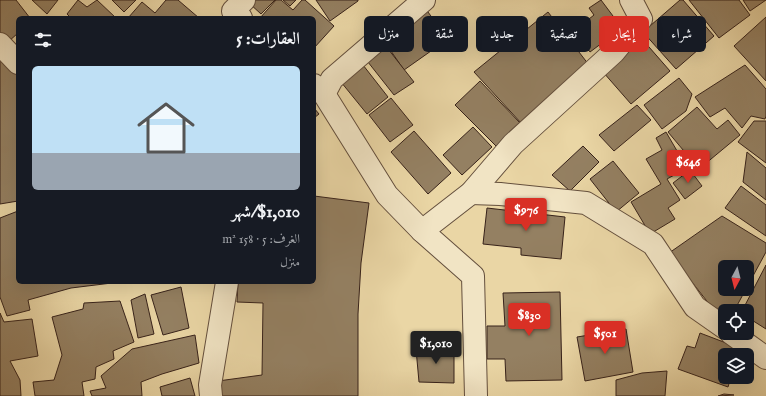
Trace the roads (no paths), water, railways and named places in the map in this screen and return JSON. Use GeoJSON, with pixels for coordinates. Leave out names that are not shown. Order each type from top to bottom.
{"type":"FeatureCollection","features":[{"type":"Feature","properties":{"kind":"street"},"geometry":{"type":"LineString","coordinates":[[424,0],[319,90],[388,195],[422,231],[473,276],[476,396]]}},
{"type":"Feature","properties":{"kind":"street"},"geometry":{"type":"LineString","coordinates":[[422,231],[472,193],[514,144],[614,52],[641,19],[631,0]]}},
{"type":"Feature","properties":{"kind":"street"},"geometry":{"type":"LineString","coordinates":[[0,44],[16,61]]}},
{"type":"Feature","properties":{"kind":"street"},"geometry":{"type":"LineString","coordinates":[[472,193],[500,194],[586,203],[653,244],[696,307],[718,323]]}},
{"type":"Feature","properties":{"kind":"street"},"geometry":{"type":"LineString","coordinates":[[211,396],[210,385],[227,284]]}},
{"type":"Feature","properties":{"kind":"street"},"geometry":{"type":"LineString","coordinates":[[741,340],[766,358]]}}]}
